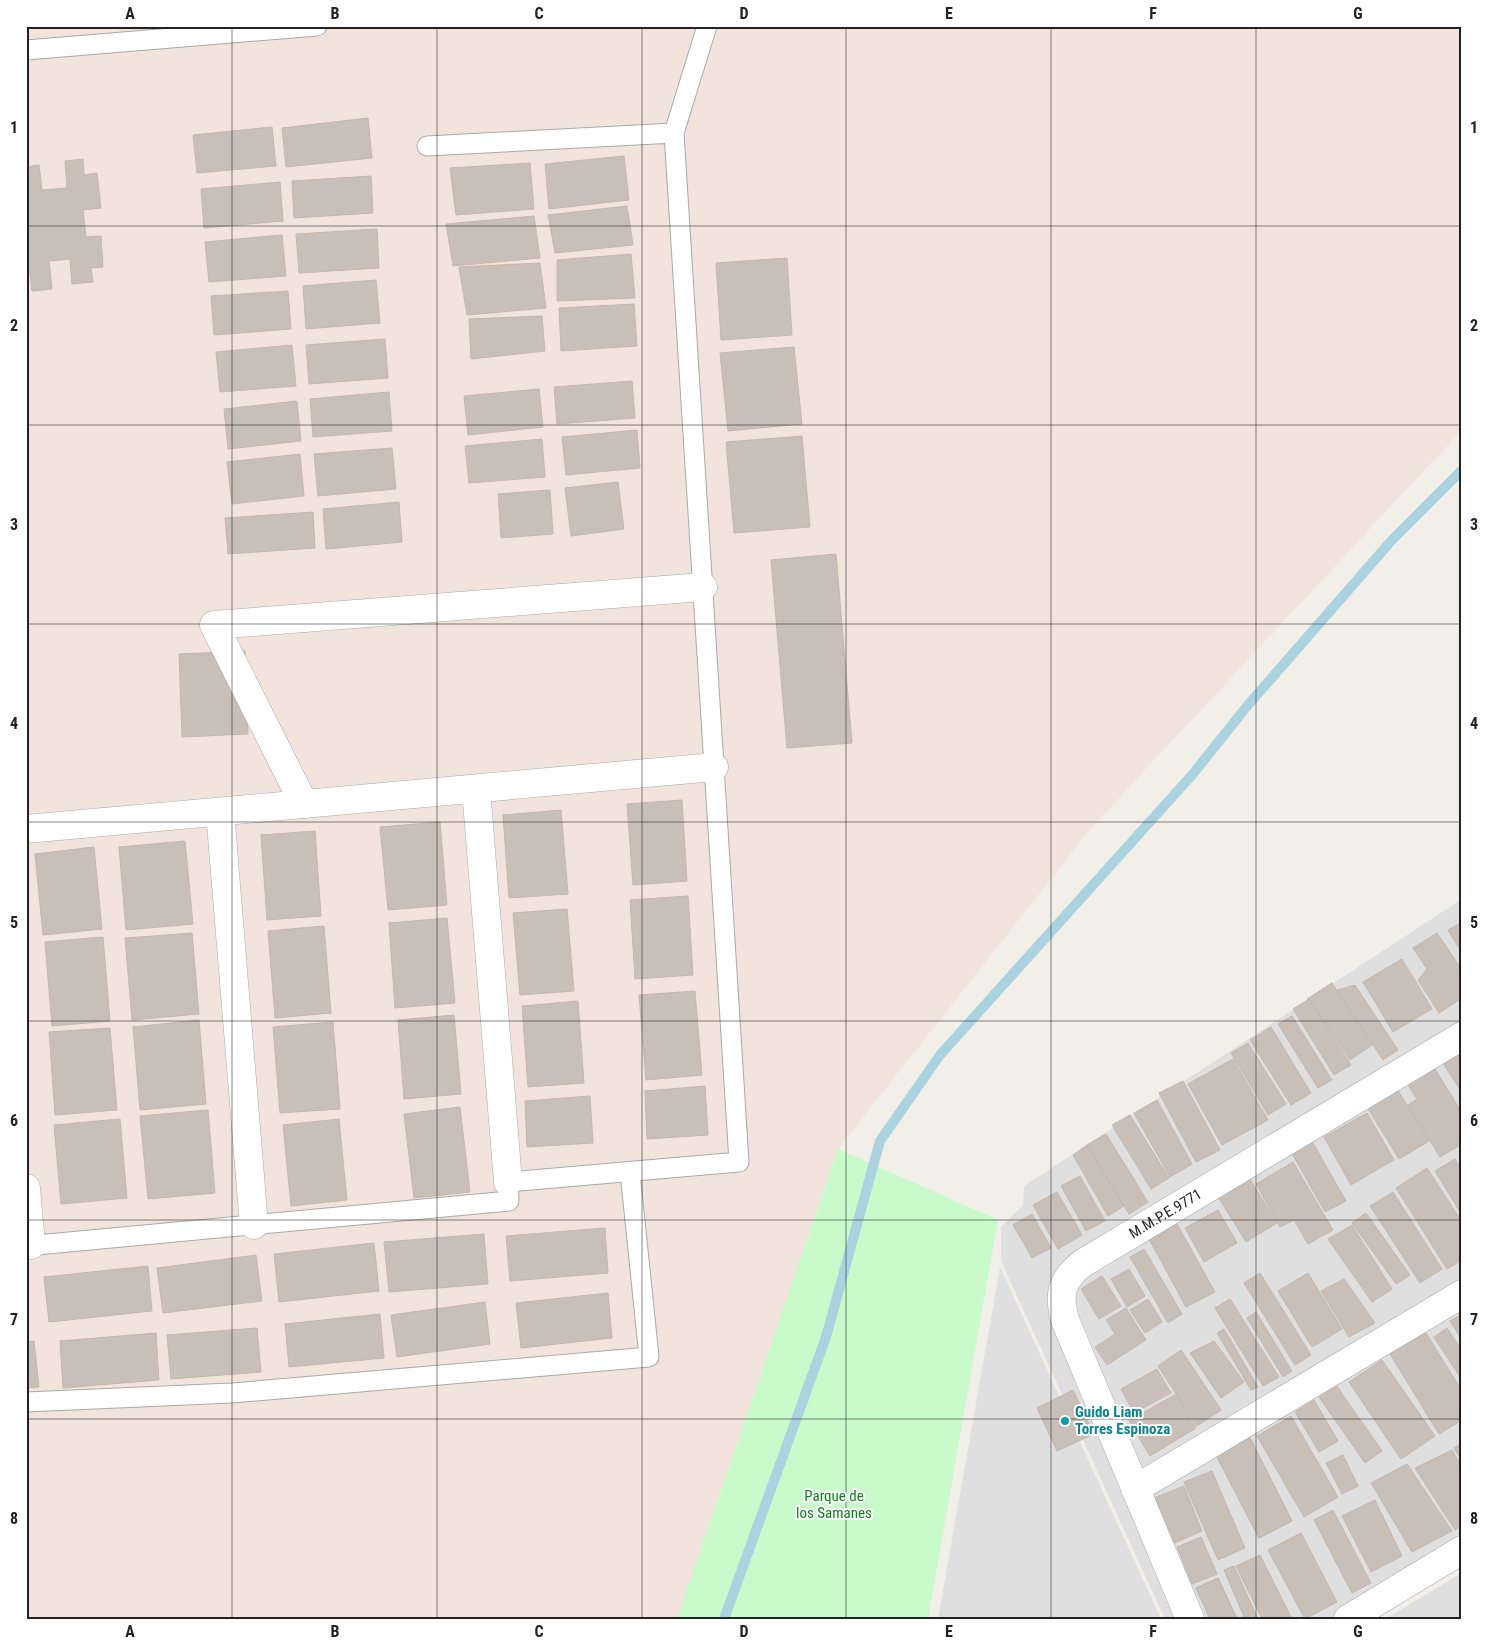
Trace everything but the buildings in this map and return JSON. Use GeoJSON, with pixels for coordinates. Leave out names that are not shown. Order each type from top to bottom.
{"type":"FeatureCollection","features":[{"type":"Feature","properties":{"kind":"street"},"geometry":{"type":"LineString","coordinates":[[304,804],[214,625],[703,587]]}},
{"type":"Feature","properties":{"kind":"street"},"geometry":{"type":"LineString","coordinates":[[26,829],[714,767]]}},
{"type":"Feature","properties":{"kind":"street"},"geometry":{"type":"LineString","coordinates":[[476,789],[508,1182]]}},
{"type":"Feature","properties":{"kind":"street"},"geometry":{"type":"LineString","coordinates":[[220,812],[254,1225]]}},
{"type":"Feature","properties":{"kind":"street","name":"M.M.P.E.9771"},"geometry":{"type":"LineString","coordinates":[[1190,1619],[1134,1489],[1065,1320],[1060,1304],[1063,1286],[1070,1273],[1091,1258],[1462,1036]]}},
{"type":"Feature","properties":{"kind":"street"},"geometry":{"type":"LineString","coordinates":[[26,1188],[29,1246]]}},
{"type":"Feature","properties":{"kind":"street"},"geometry":{"type":"LineString","coordinates":[[1134,1489],[1462,1294]]}},
{"type":"Feature","properties":{"kind":"street"},"geometry":{"type":"LineString","coordinates":[[1348,1619],[1462,1550]]}},
{"type":"Feature","properties":{"kind":"lane"},"geometry":{"type":"LineString","coordinates":[[26,50],[317,26]]}},
{"type":"Feature","properties":{"kind":"lane"},"geometry":{"type":"LineString","coordinates":[[29,1246],[509,1201],[508,1182],[739,1162],[674,133],[707,26]]}},
{"type":"Feature","properties":{"kind":"lane"},"geometry":{"type":"LineString","coordinates":[[427,146],[674,133]]}},
{"type":"Feature","properties":{"kind":"lane"},"geometry":{"type":"LineString","coordinates":[[26,1402],[232,1393],[649,1357],[630,1172]]}},
{"type":"Feature","properties":{"kind":"shaded area"},"geometry":{"type":"Polygon","coordinates":[[[26,26],[1462,26],[1462,430],[1092,827],[838,1149],[677,1619],[26,1619],[26,26]]]}},
{"type":"Feature","properties":{"kind":"shaded area"},"geometry":{"type":"Polygon","coordinates":[[[1462,899],[1462,1565],[1370,1619],[1165,1619],[1001,1261],[1001,1227],[1023,1205],[1024,1186],[1462,899]]]}},
{"type":"Feature","properties":{"kind":"shaded area"},"geometry":{"type":"Polygon","coordinates":[[[1000,1267],[1161,1619],[938,1619],[1000,1267]]]}},
{"type":"Feature","properties":{"kind":"shaded area"},"geometry":{"type":"Polygon","coordinates":[[[1462,1573],[1462,1619],[1385,1619],[1462,1573]]]}},
{"type":"Feature","properties":{"kind":"green space","name":"Parque de los Samanes"},"geometry":{"type":"Polygon","coordinates":[[[838,1149],[998,1220],[928,1619],[677,1619],[838,1149]]]}},
{"type":"Feature","properties":{"kind":"waterway"},"geometry":{"type":"LineString","coordinates":[[724,1619],[826,1337],[880,1141],[940,1055],[1192,775],[1248,705],[1392,540],[1462,470]]}},
{"type":"Feature","properties":{"kind":"place","name":"Guido Liam Torres Espinoza"},"geometry":{"type":"Point","coordinates":[1065,1421]}}]}
